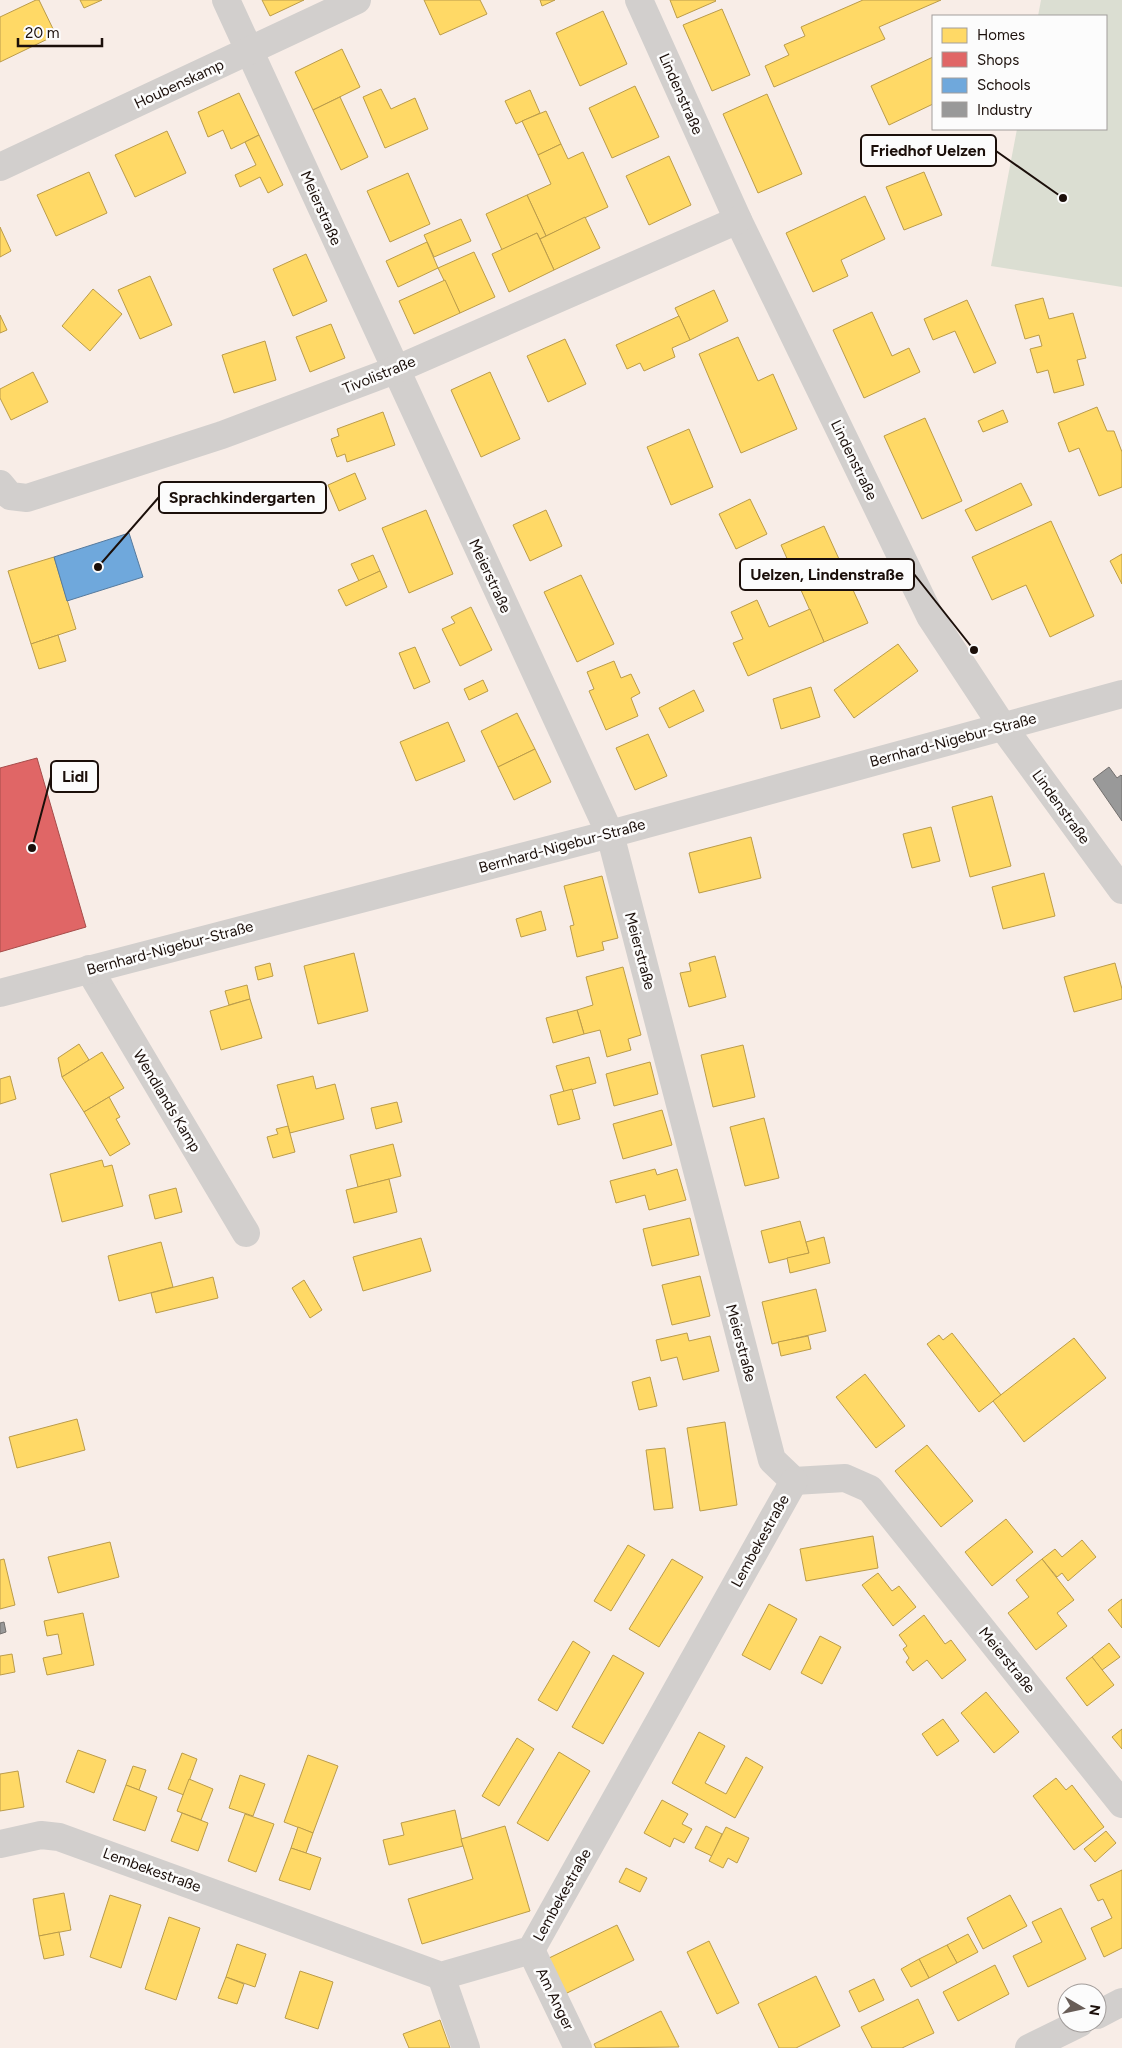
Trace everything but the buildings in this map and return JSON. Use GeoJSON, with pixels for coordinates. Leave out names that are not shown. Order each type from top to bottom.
{"type":"FeatureCollection","features":[{"type":"Feature","properties":{"kind":"street","name":"Meierstraße"},"geometry":{"type":"LineString","coordinates":[[226,0],[610,834],[772,1460],[794,1482],[845,1478],[870,1489],[1122,1804]]}},
{"type":"Feature","properties":{"kind":"street","name":"Houbenskamp"},"geometry":{"type":"LineString","coordinates":[[0,167],[357,0]]}},
{"type":"Feature","properties":{"kind":"street","name":"Lindenstraße"},"geometry":{"type":"LineString","coordinates":[[639,0],[738,220],[930,616],[1004,726],[1122,890]]}},
{"type":"Feature","properties":{"kind":"street","name":"Tivolistraße"},"geometry":{"type":"LineString","coordinates":[[5,490],[27,498],[222,435],[395,370],[738,220]]}},
{"type":"Feature","properties":{"kind":"street","name":"Bernhard-Nigebur-Straße"},"geometry":{"type":"LineString","coordinates":[[0,993],[610,834],[1122,694]]}},
{"type":"Feature","properties":{"kind":"street","name":"Wendlands Kamp"},"geometry":{"type":"LineString","coordinates":[[88,969],[246,1233]]}},
{"type":"Feature","properties":{"kind":"street","name":"Lembekestraße"},"geometry":{"type":"LineString","coordinates":[[0,1844],[41,1835],[59,1837],[441,1976],[531,1950],[794,1482]]}},
{"type":"Feature","properties":{"kind":"street","name":"Am Anger"},"geometry":{"type":"LineString","coordinates":[[531,1950],[578,2048]]}},
{"type":"Feature","properties":{"kind":"street"},"geometry":{"type":"LineString","coordinates":[[441,1976],[466,2048]]}},
{"type":"Feature","properties":{"kind":"street"},"geometry":{"type":"LineString","coordinates":[[1107,2010],[1122,2002]]}},
{"type":"Feature","properties":{"kind":"street"},"geometry":{"type":"LineString","coordinates":[[1029,2048],[1060,2033]]}},
{"type":"Feature","properties":{"kind":"shaded area"},"geometry":{"type":"Polygon","coordinates":[[[1041,0],[1122,0],[1122,287],[991,266],[1017,130],[1107,130],[1107,15],[1038,15],[1041,0]]]}},
{"type":"Feature","properties":{"kind":"place","name":"Friedhof Uelzen"},"geometry":{"type":"Point","coordinates":[1063,198]}},
{"type":"Feature","properties":{"kind":"place","name":"Sprachkindergarten"},"geometry":{"type":"Point","coordinates":[98,567]}},
{"type":"Feature","properties":{"kind":"place","name":"Uelzen, Lindenstraße"},"geometry":{"type":"Point","coordinates":[974,650]}},
{"type":"Feature","properties":{"kind":"place","name":"Lidl"},"geometry":{"type":"Point","coordinates":[32,848]}}]}
